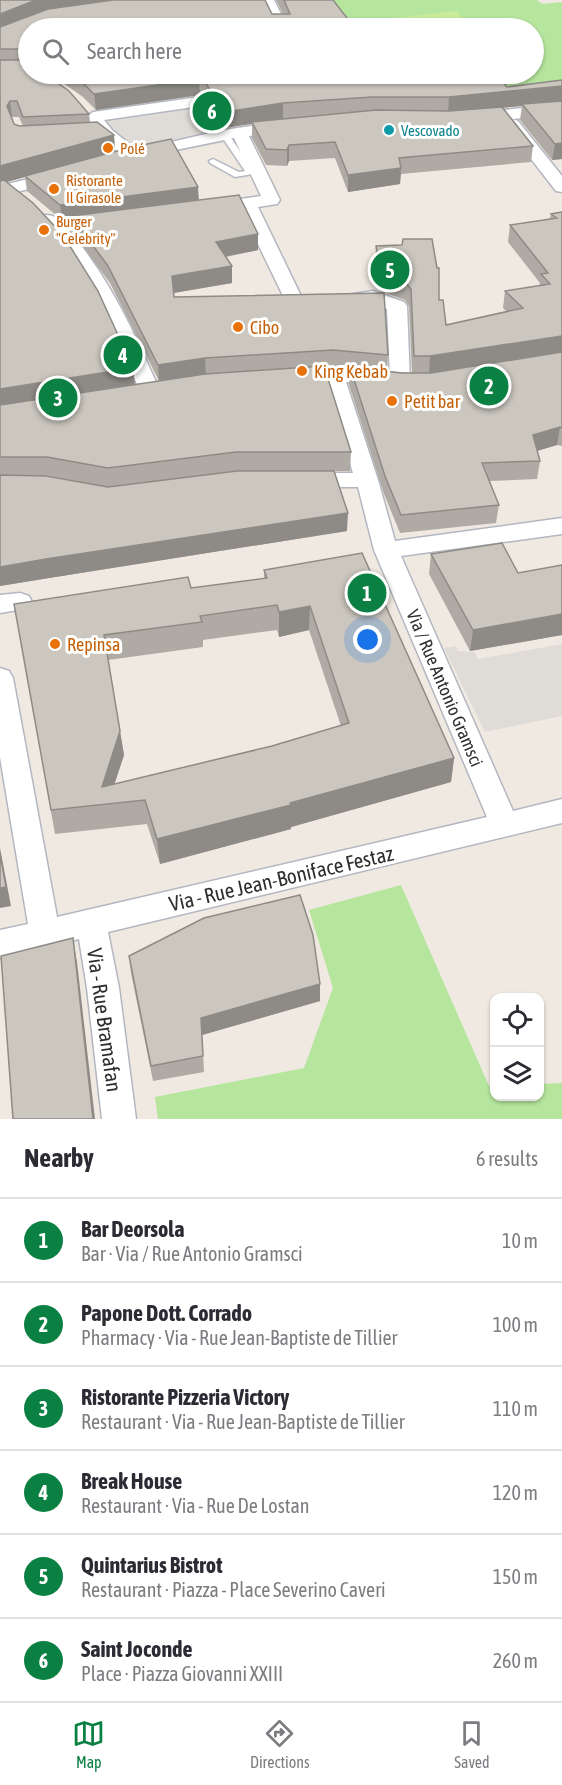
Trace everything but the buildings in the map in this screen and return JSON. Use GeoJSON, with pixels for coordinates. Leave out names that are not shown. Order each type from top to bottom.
{"type":"FeatureCollection","features":[{"type":"Feature","properties":{"kind":"street"},"geometry":{"type":"LineString","coordinates":[[267,0],[276,18]]}},
{"type":"Feature","properties":{"kind":"street"},"geometry":{"type":"LineString","coordinates":[[132,154],[102,134],[88,112],[199,102],[265,183],[271,200],[213,207]]}},
{"type":"Feature","properties":{"kind":"street"},"geometry":{"type":"LineString","coordinates":[[459,119],[562,109]]}},
{"type":"Feature","properties":{"kind":"street"},"geometry":{"type":"LineString","coordinates":[[505,115],[562,187]]}},
{"type":"Feature","properties":{"kind":"street"},"geometry":{"type":"LineString","coordinates":[[110,161],[132,154],[227,134],[305,125]]}},
{"type":"Feature","properties":{"kind":"street"},"geometry":{"type":"LineString","coordinates":[[72,171],[17,198],[57,228],[93,278],[120,326],[150,391]]}},
{"type":"Feature","properties":{"kind":"street"},"geometry":{"type":"LineString","coordinates":[[247,203],[296,304],[373,297],[397,306],[410,382],[333,375],[277,377]]}},
{"type":"Feature","properties":{"kind":"street"},"geometry":{"type":"LineString","coordinates":[[57,228],[122,218]]}},
{"type":"Feature","properties":{"kind":"street","name":"Via / Rue Antonio Gramsci"},"geometry":{"type":"LineString","coordinates":[[333,375],[367,480],[386,550],[434,645],[505,825]]}},
{"type":"Feature","properties":{"kind":"street"},"geometry":{"type":"LineString","coordinates":[[127,395],[172,388]]}},
{"type":"Feature","properties":{"kind":"street"},"geometry":{"type":"LineString","coordinates":[[284,480],[367,480]]}},
{"type":"Feature","properties":{"kind":"street"},"geometry":{"type":"LineString","coordinates":[[386,550],[562,526]]}},
{"type":"Feature","properties":{"kind":"street"},"geometry":{"type":"LineString","coordinates":[[0,678],[45,934]]}},
{"type":"Feature","properties":{"kind":"street","name":"Via - Rue Jean-Boniface Festaz"},"geometry":{"type":"LineString","coordinates":[[0,944],[562,811]]}},
{"type":"Feature","properties":{"kind":"street","name":"Via - Rue Bramafan"},"geometry":{"type":"LineString","coordinates":[[91,922],[103,988],[118,1119]]}},
{"type":"Feature","properties":{"kind":"lane"},"geometry":{"type":"LineString","coordinates":[[213,161],[238,175],[250,172],[227,134]]}},
{"type":"Feature","properties":{"kind":"green space"},"geometry":{"type":"Polygon","coordinates":[[[330,0],[537,0],[542,4],[562,2],[562,96],[506,102],[490,84],[544,84],[544,18],[338,18],[330,0]]]}},
{"type":"Feature","properties":{"kind":"green space"},"geometry":{"type":"Polygon","coordinates":[[[456,11],[463,18],[396,18],[456,11]]]}},
{"type":"Feature","properties":{"kind":"green space"},"geometry":{"type":"Polygon","coordinates":[[[401,885],[490,1086],[490,1101],[544,1101],[544,1084],[562,1083],[562,1119],[158,1119],[155,1097],[304,1068],[333,988],[309,910],[401,885]]]}},
{"type":"Feature","properties":{"kind":"shaded area"},"geometry":{"type":"Polygon","coordinates":[[[202,97],[231,141],[130,161],[81,115],[202,97]]]}},
{"type":"Feature","properties":{"kind":"shaded area"},"geometry":{"type":"Polygon","coordinates":[[[562,644],[562,716],[485,732],[444,648],[456,646],[458,651],[474,652],[478,659],[562,644]]]}},
{"type":"Feature","properties":{"kind":"place","name":"Saint Joconde"},"geometry":{"type":"Point","coordinates":[212,111]}},
{"type":"Feature","properties":{"kind":"place","name":"Vescovado"},"geometry":{"type":"Point","coordinates":[389,130]}},
{"type":"Feature","properties":{"kind":"place","name":"Polé"},"geometry":{"type":"Point","coordinates":[108,148]}},
{"type":"Feature","properties":{"kind":"place","name":"Ristorante Il Girasole"},"geometry":{"type":"Point","coordinates":[54,189]}},
{"type":"Feature","properties":{"kind":"place","name":"Burger \"Celebrity\""},"geometry":{"type":"Point","coordinates":[44,230]}},
{"type":"Feature","properties":{"kind":"place","name":"Quintarius Bistrot"},"geometry":{"type":"Point","coordinates":[390,270]}},
{"type":"Feature","properties":{"kind":"place","name":"Cibo"},"geometry":{"type":"Point","coordinates":[238,327]}},
{"type":"Feature","properties":{"kind":"place","name":"Break House"},"geometry":{"type":"Point","coordinates":[123,355]}},
{"type":"Feature","properties":{"kind":"place","name":"King Kebab"},"geometry":{"type":"Point","coordinates":[302,371]}},
{"type":"Feature","properties":{"kind":"place","name":"Papone Dott. Corrado"},"geometry":{"type":"Point","coordinates":[489,386]}},
{"type":"Feature","properties":{"kind":"place","name":"Ristorante Pizzeria Victory"},"geometry":{"type":"Point","coordinates":[58,398]}},
{"type":"Feature","properties":{"kind":"place","name":"Petit bar"},"geometry":{"type":"Point","coordinates":[392,401]}},
{"type":"Feature","properties":{"kind":"place","name":"Bar Deorsola"},"geometry":{"type":"Point","coordinates":[367,593]}},
{"type":"Feature","properties":{"kind":"place","name":"Repinsa"},"geometry":{"type":"Point","coordinates":[55,644]}}]}
